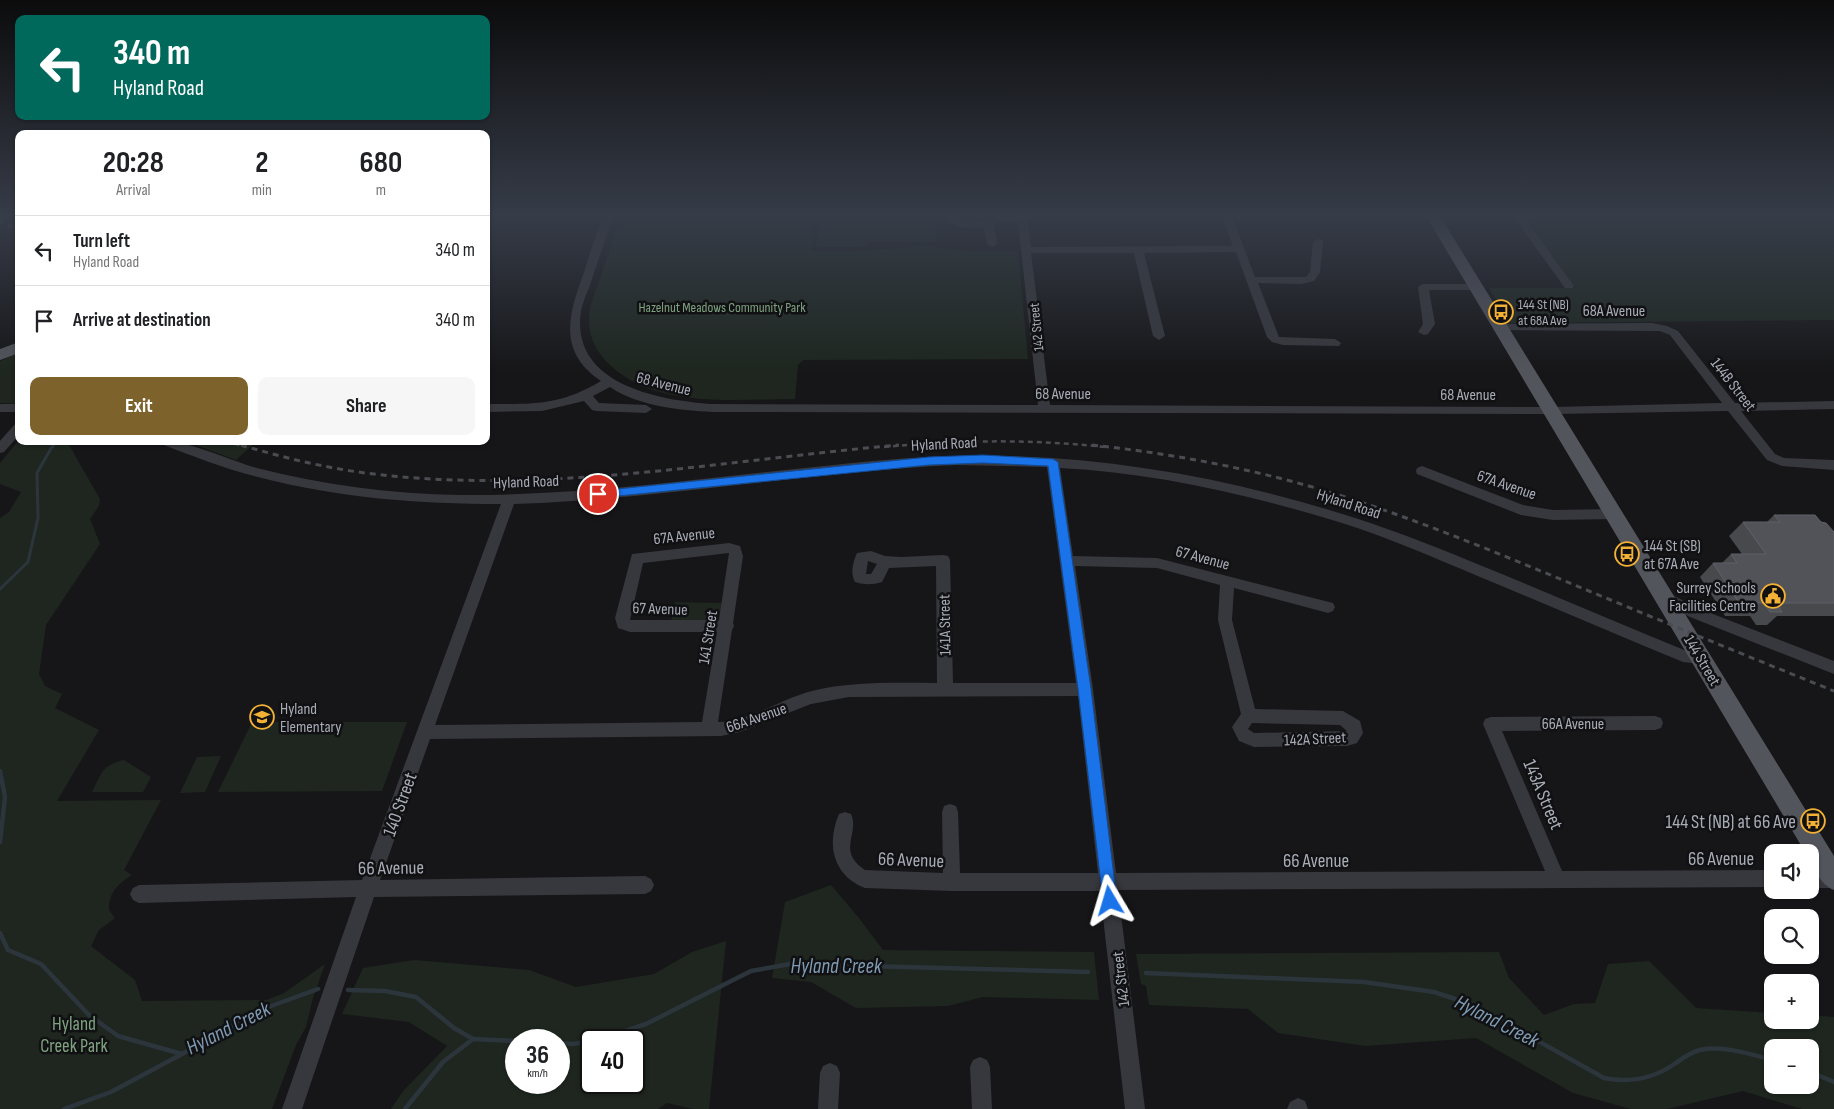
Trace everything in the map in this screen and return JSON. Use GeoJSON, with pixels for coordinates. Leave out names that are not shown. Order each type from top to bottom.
{"type":"FeatureCollection","features":[{"type":"Feature","properties":{"kind":"main road","name":"144 Street"},"geometry":{"type":"LineString","coordinates":[[1465,268],[1535,383],[1534,386],[1552,410],[1567,440],[1572,443],[1664,597],[1686,616],[1702,658],[1834,878]]}},
{"type":"Feature","properties":{"kind":"main road"},"geometry":{"type":"LineString","coordinates":[[0,348],[15,342]]}},
{"type":"Feature","properties":{"kind":"main road"},"geometry":{"type":"LineString","coordinates":[[0,355],[15,349]]}},
{"type":"Feature","properties":{"kind":"street"},"geometry":{"type":"LineString","coordinates":[[490,408],[549,406],[585,395],[609,382],[593,368],[582,354],[575,338],[573,324],[580,295],[590,268]]}},
{"type":"Feature","properties":{"kind":"street","name":"142 Street"},"geometry":{"type":"LineString","coordinates":[[1029,268],[1044,409]]}},
{"type":"Feature","properties":{"kind":"street"},"geometry":{"type":"LineString","coordinates":[[1142,268],[1159,336]]}},
{"type":"Feature","properties":{"kind":"street"},"geometry":{"type":"LineString","coordinates":[[1247,268],[1276,340],[1335,343]]}},
{"type":"Feature","properties":{"kind":"street"},"geometry":{"type":"LineString","coordinates":[[1252,280],[1301,281],[1310,279],[1315,268]]}},
{"type":"Feature","properties":{"kind":"street"},"geometry":{"type":"LineString","coordinates":[[1556,268],[1569,286]]}},
{"type":"Feature","properties":{"kind":"street"},"geometry":{"type":"LineString","coordinates":[[1424,332],[1429,324],[1423,286],[1477,287]]}},
{"type":"Feature","properties":{"kind":"street","name":"68A Avenue"},"geometry":{"type":"LineString","coordinates":[[1501,326],[1652,326],[1667,329]]}},
{"type":"Feature","properties":{"kind":"street","name":"144B Street"},"geometry":{"type":"LineString","coordinates":[[1667,329],[1674,333],[1767,452],[1776,460],[1788,463],[1834,465]]}},
{"type":"Feature","properties":{"kind":"street","name":"68 Avenue"},"geometry":{"type":"LineString","coordinates":[[609,382],[656,402],[694,408],[1552,410],[1834,405]]}},
{"type":"Feature","properties":{"kind":"street","name":"68 Avenue"},"geometry":{"type":"LineString","coordinates":[[585,395],[596,407],[646,409]]}},
{"type":"Feature","properties":{"kind":"street"},"geometry":{"type":"LineString","coordinates":[[0,408],[15,408]]}},
{"type":"Feature","properties":{"kind":"street"},"geometry":{"type":"LineString","coordinates":[[0,449],[15,431]]}},
{"type":"Feature","properties":{"kind":"street","name":"Hyland Road"},"geometry":{"type":"LineString","coordinates":[[176,445],[231,466],[315,485],[413,497],[509,500],[598,494],[921,462],[983,459],[1053,462],[1128,470],[1194,480],[1271,498],[1320,512],[1411,543],[1688,658],[1702,658]]}},
{"type":"Feature","properties":{"kind":"street","name":"142 Street"},"geometry":{"type":"LineString","coordinates":[[1053,462],[1085,689],[1136,1109]]}},
{"type":"Feature","properties":{"kind":"street","name":"67A Avenue"},"geometry":{"type":"LineString","coordinates":[[1422,470],[1521,510],[1553,515],[1615,514]]}},
{"type":"Feature","properties":{"kind":"street","name":"140 Street"},"geometry":{"type":"LineString","coordinates":[[292,1109],[368,889],[509,500]]}},
{"type":"Feature","properties":{"kind":"street","name":"67A Avenue"},"geometry":{"type":"LineString","coordinates":[[623,624],[622,618],[637,558],[729,548],[735,550]]}},
{"type":"Feature","properties":{"kind":"street","name":"141 Street"},"geometry":{"type":"LineString","coordinates":[[709,730],[726,626],[736,556],[735,550]]}},
{"type":"Feature","properties":{"kind":"street","name":"141A Street"},"geometry":{"type":"LineString","coordinates":[[885,562],[943,560],[945,690]]}},
{"type":"Feature","properties":{"kind":"street","name":"67 Avenue"},"geometry":{"type":"LineString","coordinates":[[1066,561],[1152,563],[1328,608]]}},
{"type":"Feature","properties":{"kind":"street","name":"142A Street"},"geometry":{"type":"LineString","coordinates":[[1227,582],[1225,620],[1249,716]]}},
{"type":"Feature","properties":{"kind":"street"},"geometry":{"type":"LineString","coordinates":[[1686,616],[1834,668]]}},
{"type":"Feature","properties":{"kind":"street","name":"67 Avenue"},"geometry":{"type":"LineString","coordinates":[[623,624],[630,626],[726,626]]}},
{"type":"Feature","properties":{"kind":"street","name":"66A Avenue"},"geometry":{"type":"LineString","coordinates":[[425,732],[709,730],[732,727],[810,698],[849,690],[1085,689]]}},
{"type":"Feature","properties":{"kind":"street","name":"142A Street"},"geometry":{"type":"LineString","coordinates":[[1249,716],[1343,718],[1354,726],[1355,733],[1351,738],[1347,739],[1254,740],[1248,738],[1240,730],[1243,720],[1249,716]]}},
{"type":"Feature","properties":{"kind":"street","name":"66A Avenue"},"geometry":{"type":"LineString","coordinates":[[1491,724],[1655,723]]}},
{"type":"Feature","properties":{"kind":"street","name":"143A Street"},"geometry":{"type":"LineString","coordinates":[[1491,724],[1557,880]]}},
{"type":"Feature","properties":{"kind":"street"},"geometry":{"type":"LineString","coordinates":[[950,812],[952,882]]}},
{"type":"Feature","properties":{"kind":"street","name":"66 Avenue"},"geometry":{"type":"LineString","coordinates":[[845,820],[841,848],[847,864],[859,878],[952,882],[1764,880]]}},
{"type":"Feature","properties":{"kind":"street"},"geometry":{"type":"LineString","coordinates":[[1819,879],[1834,878]]}},
{"type":"Feature","properties":{"kind":"street","name":"66 Avenue"},"geometry":{"type":"LineString","coordinates":[[139,894],[646,885]]}},
{"type":"Feature","properties":{"kind":"street"},"geometry":{"type":"LineString","coordinates":[[980,1067],[982,1109]]}},
{"type":"Feature","properties":{"kind":"street"},"geometry":{"type":"LineString","coordinates":[[828,1109],[830,1073]]}},
{"type":"Feature","properties":{"kind":"green space","name":"Hazelnut Meadows Community Park"},"geometry":{"type":"Polygon","coordinates":[[[603,268],[1020,268],[1028,359],[803,360],[798,365],[795,399],[720,400],[694,398],[669,394],[646,387],[624,376],[605,360],[595,346],[591,335],[589,313],[603,268]]]}},
{"type":"Feature","properties":{"kind":"green space"},"geometry":{"type":"Polygon","coordinates":[[[1560,268],[1834,268],[1834,320],[1511,323],[1489,288],[1575,288],[1560,268]]]}},
{"type":"Feature","properties":{"kind":"green space"},"geometry":{"type":"Polygon","coordinates":[[[15,354],[15,404],[0,403],[0,361],[15,354]]]}},
{"type":"Feature","properties":{"kind":"green space","name":"Hyland Creek Park"},"geometry":{"type":"Polygon","coordinates":[[[15,445],[69,445],[100,499],[99,506],[90,519],[100,544],[46,625],[39,674],[45,686],[62,694],[55,708],[99,730],[57,801],[161,800],[124,870],[132,875],[115,889],[110,898],[109,910],[115,918],[99,930],[91,946],[135,980],[142,1001],[267,1000],[284,993],[325,964],[313,998],[306,1027],[296,1045],[272,1109],[0,1109],[0,518],[9,512],[21,492],[0,484],[0,463],[15,445]]]}},
{"type":"Feature","properties":{"kind":"green space"},"geometry":{"type":"Polygon","coordinates":[[[196,445],[253,445],[236,460],[196,445]]]}},
{"type":"Feature","properties":{"kind":"green space"},"geometry":{"type":"Polygon","coordinates":[[[675,602],[723,603],[722,613],[714,620],[671,621],[675,602]]]}},
{"type":"Feature","properties":{"kind":"green space"},"geometry":{"type":"Polygon","coordinates":[[[252,722],[407,722],[382,791],[218,792],[252,722]]]}},
{"type":"Feature","properties":{"kind":"green space"},"geometry":{"type":"Polygon","coordinates":[[[221,756],[205,792],[180,793],[197,757],[221,756]]]}},
{"type":"Feature","properties":{"kind":"green space"},"geometry":{"type":"Polygon","coordinates":[[[124,760],[151,777],[143,792],[92,792],[103,771],[111,765],[124,760]]]}},
{"type":"Feature","properties":{"kind":"green space"},"geometry":{"type":"Polygon","coordinates":[[[831,885],[883,950],[1094,952],[1099,1000],[983,997],[948,1006],[856,1008],[811,982],[772,978],[785,902],[831,885]]]}},
{"type":"Feature","properties":{"kind":"green space"},"geometry":{"type":"Polygon","coordinates":[[[726,941],[709,1109],[693,1109],[667,1103],[658,1109],[391,1109],[403,1091],[447,1046],[409,1022],[342,1014],[363,968],[414,960],[529,970],[576,987],[654,974],[692,952],[726,941]]]}},
{"type":"Feature","properties":{"kind":"green space"},"geometry":{"type":"Polygon","coordinates":[[[1499,952],[1509,978],[1544,1015],[1574,1004],[1595,1003],[1608,964],[1649,961],[1696,1008],[1764,1012],[1764,1029],[1819,1029],[1819,1016],[1834,1017],[1834,1109],[1802,1109],[1743,1091],[1667,1109],[1631,1109],[1573,1093],[1476,1038],[1365,1046],[1278,1033],[1248,1009],[1149,1005],[1146,986],[1141,984],[1136,954],[1499,952]]]}},
{"type":"Feature","properties":{"kind":"building","name":"Surrey Schools Facilities Centre"},"geometry":{"type":"Polygon","coordinates":[[[1774,515],[1815,515],[1834,532],[1834,603],[1776,603],[1782,612],[1770,612],[1764,603],[1739,603],[1713,563],[1737,563],[1731,554],[1766,554],[1743,522],[1780,522],[1774,515]]]}},
{"type":"Feature","properties":{"kind":"waterway"},"geometry":{"type":"LineString","coordinates":[[0,589],[28,562],[38,518],[37,473],[53,445]]}},
{"type":"Feature","properties":{"kind":"waterway","name":"Hyland Creek"},"geometry":{"type":"LineString","coordinates":[[0,771],[5,797],[0,842]]}},
{"type":"Feature","properties":{"kind":"waterway","name":"Hyland Creek"},"geometry":{"type":"LineString","coordinates":[[0,933],[8,950],[41,964],[89,1015],[118,1036],[182,1054]]}},
{"type":"Feature","properties":{"kind":"waterway","name":"Hyland Creek"},"geometry":{"type":"LineString","coordinates":[[631,1029],[646,1024],[751,971],[790,964],[1088,972]]}},
{"type":"Feature","properties":{"kind":"waterway","name":"Hyland Creek"},"geometry":{"type":"LineString","coordinates":[[1146,973],[1364,982],[1434,992],[1476,1006],[1604,1078],[1632,1080],[1649,1077],[1665,1070],[1693,1052],[1700,1050],[1736,1051],[1764,1058]]}},
{"type":"Feature","properties":{"kind":"waterway","name":"Hyland Creek"},"geometry":{"type":"LineString","coordinates":[[182,1054],[263,1009],[318,989]]}},
{"type":"Feature","properties":{"kind":"waterway","name":"Hyland Creek"},"geometry":{"type":"LineString","coordinates":[[348,990],[385,991],[416,997],[454,1028],[473,1039]]}},
{"type":"Feature","properties":{"kind":"waterway"},"geometry":{"type":"LineString","coordinates":[[405,1109],[443,1062],[473,1039]]}},
{"type":"Feature","properties":{"kind":"waterway","name":"Hyland Creek"},"geometry":{"type":"LineString","coordinates":[[473,1039],[505,1040]]}},
{"type":"Feature","properties":{"kind":"waterway","name":"Hyland Creek"},"geometry":{"type":"LineString","coordinates":[[570,1044],[580,1043]]}},
{"type":"Feature","properties":{"kind":"waterway"},"geometry":{"type":"LineString","coordinates":[[64,1109],[111,1092],[182,1054]]}},
{"type":"Feature","properties":{"kind":"waterway","name":"Hyland Creek"},"geometry":{"type":"LineString","coordinates":[[1819,1076],[1834,1082]]}},
{"type":"Feature","properties":{"kind":"railway"},"geometry":{"type":"LineString","coordinates":[[884,447],[994,441],[1105,447]]}},
{"type":"Feature","properties":{"kind":"railway"},"geometry":{"type":"LineString","coordinates":[[239,445],[245,447]]}},
{"type":"Feature","properties":{"kind":"railway"},"geometry":{"type":"LineString","coordinates":[[241,445],[307,462],[357,472],[439,479],[505,480],[571,478],[636,473],[899,445]]}},
{"type":"Feature","properties":{"kind":"railway"},"geometry":{"type":"LineString","coordinates":[[1092,445],[1155,453],[1217,464],[1309,486],[1371,505],[1434,528],[1834,691]]}},
{"type":"Feature","properties":{"kind":"place","name":"144 St (NB) at 68A Ave"},"geometry":{"type":"Point","coordinates":[1501,312]}},
{"type":"Feature","properties":{"kind":"place","name":"144 St (SB) at 67A Ave"},"geometry":{"type":"Point","coordinates":[1627,554]}},
{"type":"Feature","properties":{"kind":"place","name":"Surrey Schools Facilities Centre"},"geometry":{"type":"Point","coordinates":[1773,596]}},
{"type":"Feature","properties":{"kind":"place","name":"Hyland Elementary"},"geometry":{"type":"Point","coordinates":[262,717]}},
{"type":"Feature","properties":{"kind":"place","name":"144 St (NB) at 66 Ave"},"geometry":{"type":"Point","coordinates":[1813,821]}},
{"type":"Feature","properties":{"kind":"route"},"geometry":{"type":"LineString","coordinates":[[598,494],[898,463],[983,459],[1053,462],[1085,689],[1110,901]]}}]}
